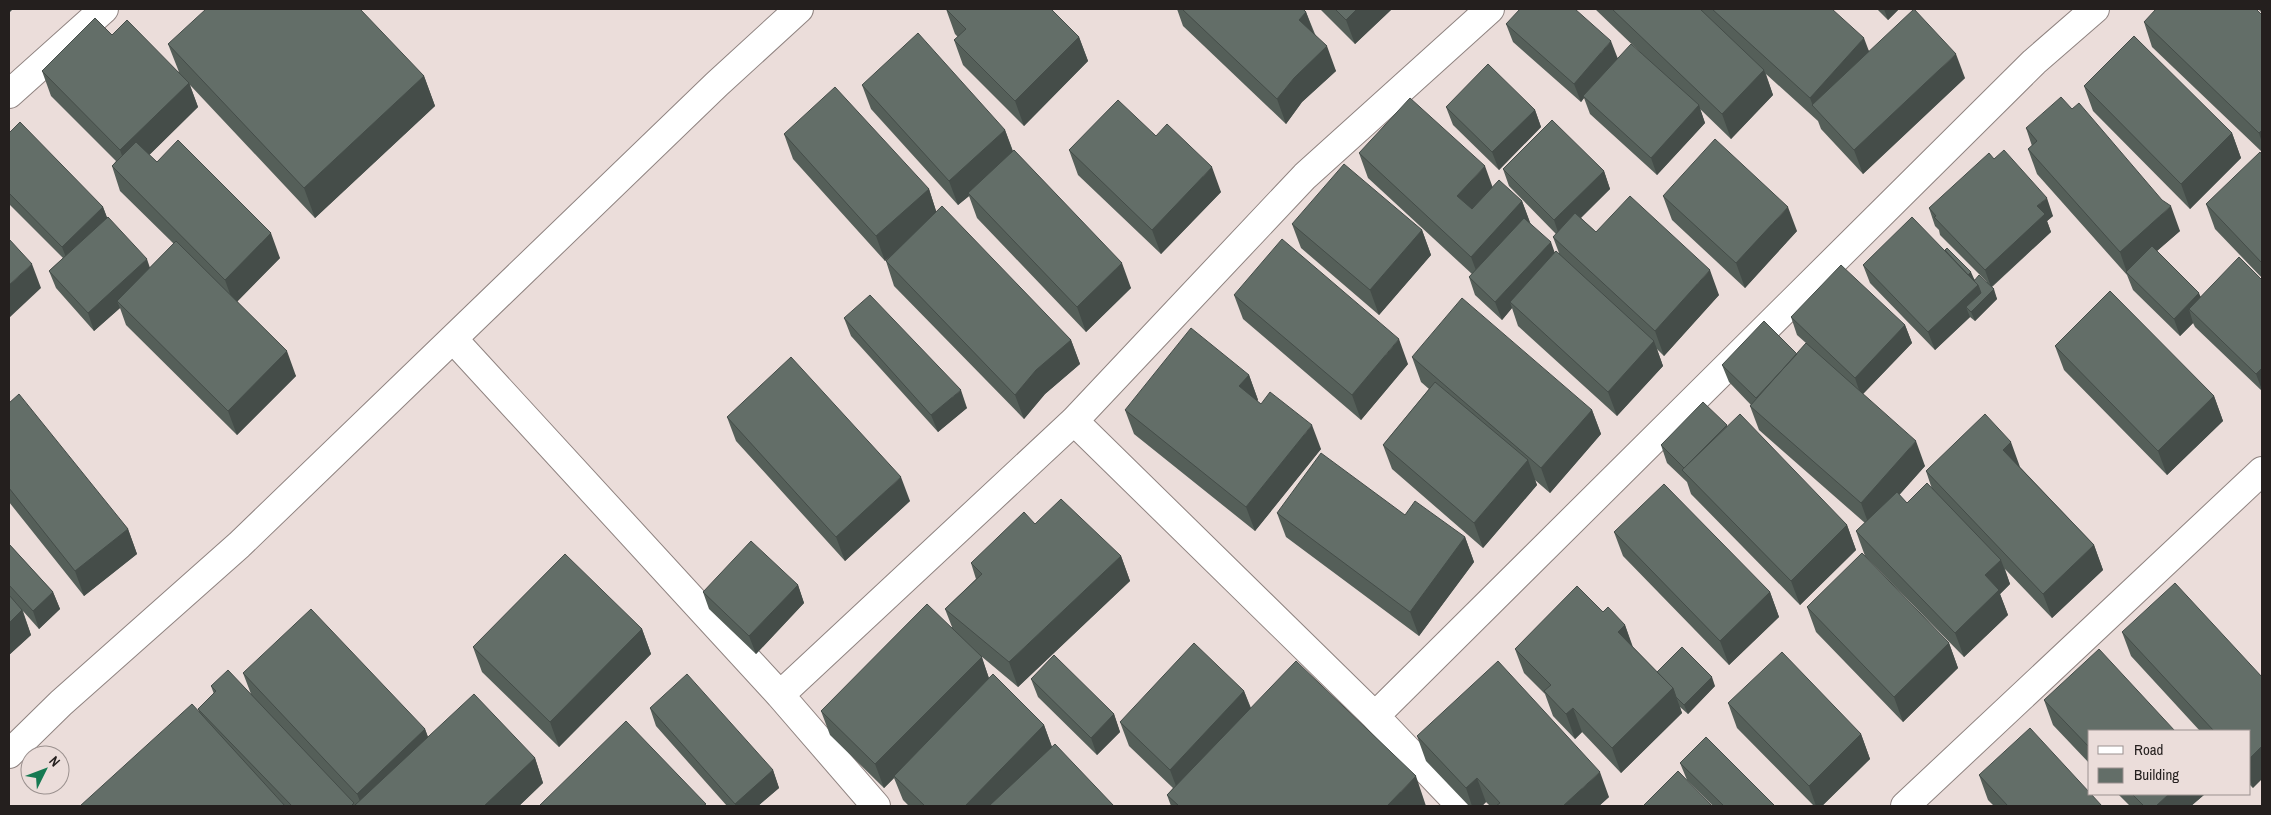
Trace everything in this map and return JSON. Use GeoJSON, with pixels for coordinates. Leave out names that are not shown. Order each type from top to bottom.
{"type":"FeatureCollection","features":[{"type":"Feature","properties":{"kind":"street"},"geometry":{"type":"LineString","coordinates":[[9,94],[104,9]]}},
{"type":"Feature","properties":{"kind":"street"},"geometry":{"type":"LineString","coordinates":[[9,754],[61,703],[238,545],[454,340],[717,84],[799,9]]}},
{"type":"Feature","properties":{"kind":"street"},"geometry":{"type":"LineString","coordinates":[[780,695],[1074,421],[1305,176],[1490,9]]}},
{"type":"Feature","properties":{"kind":"street"},"geometry":{"type":"LineString","coordinates":[[1375,716],[2027,69],[2095,9]]}},
{"type":"Feature","properties":{"kind":"street"},"geometry":{"type":"LineString","coordinates":[[454,340],[780,695],[876,806]]}},
{"type":"Feature","properties":{"kind":"street"},"geometry":{"type":"LineString","coordinates":[[1074,421],[1375,716],[1461,806]]}},
{"type":"Feature","properties":{"kind":"street"},"geometry":{"type":"LineString","coordinates":[[1905,806],[2262,471]]}},
{"type":"Feature","properties":{"kind":"building"},"geometry":{"type":"Polygon","coordinates":[[[206,9],[360,9],[424,76],[304,188],[168,44],[206,9]]]}},
{"type":"Feature","properties":{"kind":"building"},"geometry":{"type":"Polygon","coordinates":[[[946,9],[1051,9],[1079,37],[1015,101],[954,40],[966,29],[946,9]]]}},
{"type":"Feature","properties":{"kind":"building"},"geometry":{"type":"Polygon","coordinates":[[[1182,9],[1303,9],[1306,12],[1299,20],[1327,46],[1294,78],[1277,99],[1182,9]]]}},
{"type":"Feature","properties":{"kind":"building"},"geometry":{"type":"Polygon","coordinates":[[[1335,9],[1357,9],[1346,20],[1335,9]]]}},
{"type":"Feature","properties":{"kind":"building"},"geometry":{"type":"Polygon","coordinates":[[[1520,9],[1575,9],[1611,41],[1574,84],[1506,24],[1520,9]]]}},
{"type":"Feature","properties":{"kind":"building"},"geometry":{"type":"Polygon","coordinates":[[[1612,9],[1700,9],[1764,70],[1722,114],[1612,9]]]}},
{"type":"Feature","properties":{"kind":"building"},"geometry":{"type":"Polygon","coordinates":[[[1712,9],[1832,9],[1864,38],[1810,98],[1712,9]]]}},
{"type":"Feature","properties":{"kind":"building"},"geometry":{"type":"Polygon","coordinates":[[[1914,9],[1956,54],[1854,150],[1812,105],[1914,9]]]}},
{"type":"Feature","properties":{"kind":"building"},"geometry":{"type":"Polygon","coordinates":[[[2156,9],[2256,9],[2262,15],[2262,130],[2259,133],[2144,22],[2156,9]]]}},
{"type":"Feature","properties":{"kind":"building"},"geometry":{"type":"Polygon","coordinates":[[[95,18],[112,35],[127,20],[189,83],[120,150],[42,71],[95,18]]]}},
{"type":"Feature","properties":{"kind":"building"},"geometry":{"type":"Polygon","coordinates":[[[918,33],[1005,130],[949,181],[862,85],[918,33]]]}},
{"type":"Feature","properties":{"kind":"building"},"geometry":{"type":"Polygon","coordinates":[[[2134,36],[2232,133],[2181,184],[2084,86],[2134,36]]]}},
{"type":"Feature","properties":{"kind":"building"},"geometry":{"type":"Polygon","coordinates":[[[1631,44],[1699,105],[1651,158],[1583,96],[1631,44]]]}},
{"type":"Feature","properties":{"kind":"building"},"geometry":{"type":"Polygon","coordinates":[[[1488,64],[1535,110],[1492,152],[1446,107],[1488,64]]]}},
{"type":"Feature","properties":{"kind":"building"},"geometry":{"type":"Polygon","coordinates":[[[835,87],[929,189],[876,236],[784,134],[835,87]]]}},
{"type":"Feature","properties":{"kind":"building"},"geometry":{"type":"Polygon","coordinates":[[[2061,97],[2072,109],[2079,103],[2162,200],[2171,206],[2120,252],[2028,149],[2037,141],[2026,128],[2061,97]]]}},
{"type":"Feature","properties":{"kind":"building"},"geometry":{"type":"Polygon","coordinates":[[[1410,98],[1485,166],[1457,196],[1472,209],[1499,180],[1522,201],[1471,257],[1359,153],[1410,98]]]}},
{"type":"Feature","properties":{"kind":"building"},"geometry":{"type":"Polygon","coordinates":[[[1118,100],[1156,136],[1167,124],[1212,167],[1152,230],[1069,150],[1118,100]]]}},
{"type":"Feature","properties":{"kind":"building"},"geometry":{"type":"Polygon","coordinates":[[[1552,120],[1604,171],[1554,220],[1503,169],[1552,120]]]}},
{"type":"Feature","properties":{"kind":"building"},"geometry":{"type":"Polygon","coordinates":[[[20,122],[103,207],[62,247],[9,193],[9,133],[20,122]]]}},
{"type":"Feature","properties":{"kind":"building"},"geometry":{"type":"Polygon","coordinates":[[[1715,139],[1788,207],[1736,263],[1663,196],[1715,139]]]}},
{"type":"Feature","properties":{"kind":"building"},"geometry":{"type":"Polygon","coordinates":[[[178,140],[271,233],[225,280],[112,166],[136,142],[157,162],[178,140]]]}},
{"type":"Feature","properties":{"kind":"building"},"geometry":{"type":"Polygon","coordinates":[[[1014,150],[1122,263],[1077,307],[968,193],[1014,150]]]}},
{"type":"Feature","properties":{"kind":"building"},"geometry":{"type":"Polygon","coordinates":[[[2004,150],[2047,198],[2037,206],[2045,214],[1985,270],[1934,217],[1936,216],[1929,208],[1989,153],[1994,159],[2004,150]]]}},
{"type":"Feature","properties":{"kind":"building"},"geometry":{"type":"Polygon","coordinates":[[[2260,152],[2262,155],[2262,263],[2206,204],[2260,152]]]}},
{"type":"Feature","properties":{"kind":"building"},"geometry":{"type":"Polygon","coordinates":[[[1344,164],[1422,230],[1370,290],[1292,224],[1344,164]]]}},
{"type":"Feature","properties":{"kind":"building"},"geometry":{"type":"Polygon","coordinates":[[[1630,196],[1710,270],[1655,331],[1553,237],[1575,213],[1596,232],[1630,196]]]}},
{"type":"Feature","properties":{"kind":"building"},"geometry":{"type":"Polygon","coordinates":[[[942,206],[1071,340],[1036,370],[1015,395],[886,261],[942,206]]]}},
{"type":"Feature","properties":{"kind":"building"},"geometry":{"type":"Polygon","coordinates":[[[108,217],[147,259],[88,313],[49,271],[108,217]]]}},
{"type":"Feature","properties":{"kind":"building"},"geometry":{"type":"Polygon","coordinates":[[[1912,217],[1978,285],[1928,332],[1863,265],[1912,217]]]}},
{"type":"Feature","properties":{"kind":"building"},"geometry":{"type":"Polygon","coordinates":[[[1524,218],[1551,242],[1495,302],[1469,277],[1524,218]]]}},
{"type":"Feature","properties":{"kind":"building"},"geometry":{"type":"Polygon","coordinates":[[[9,239],[32,264],[9,285],[9,239]]]}},
{"type":"Feature","properties":{"kind":"building"},"geometry":{"type":"Polygon","coordinates":[[[1282,239],[1399,339],[1352,395],[1234,295],[1282,239]]]}},
{"type":"Feature","properties":{"kind":"building"},"geometry":{"type":"Polygon","coordinates":[[[176,241],[287,351],[228,411],[117,301],[176,241]]]}},
{"type":"Feature","properties":{"kind":"building"},"geometry":{"type":"Polygon","coordinates":[[[2152,246],[2199,293],[2174,319],[2126,272],[2152,246]]]}},
{"type":"Feature","properties":{"kind":"building"},"geometry":{"type":"Polygon","coordinates":[[[1947,248],[1971,272],[1968,275],[1945,250],[1947,248]]]}},
{"type":"Feature","properties":{"kind":"building"},"geometry":{"type":"Polygon","coordinates":[[[1556,251],[1654,341],[1608,392],[1510,302],[1556,251]]]}},
{"type":"Feature","properties":{"kind":"building"},"geometry":{"type":"Polygon","coordinates":[[[2239,257],[2262,280],[2262,368],[2256,374],[2189,309],[2239,257]]]}},
{"type":"Feature","properties":{"kind":"building"},"geometry":{"type":"Polygon","coordinates":[[[1841,265],[1905,325],[1855,378],[1791,317],[1841,265]]]}},
{"type":"Feature","properties":{"kind":"building"},"geometry":{"type":"Polygon","coordinates":[[[1979,275],[1994,289],[1971,312],[1966,307],[1981,293],[1974,281],[1979,275]]]}},
{"type":"Feature","properties":{"kind":"building"},"geometry":{"type":"Polygon","coordinates":[[[2110,291],[2214,396],[2158,451],[2055,346],[2110,291]]]}},
{"type":"Feature","properties":{"kind":"building"},"geometry":{"type":"Polygon","coordinates":[[[870,295],[961,390],[931,415],[844,318],[870,295]]]}},
{"type":"Feature","properties":{"kind":"building"},"geometry":{"type":"Polygon","coordinates":[[[1462,298],[1592,410],[1541,468],[1412,357],[1462,298]]]}},
{"type":"Feature","properties":{"kind":"building"},"geometry":{"type":"Polygon","coordinates":[[[1764,321],[1797,354],[1756,398],[1722,365],[1764,321]]]}},
{"type":"Feature","properties":{"kind":"building"},"geometry":{"type":"Polygon","coordinates":[[[1191,328],[1249,375],[1239,386],[1261,404],[1270,392],[1312,425],[1246,507],[1125,410],[1191,328]]]}},
{"type":"Feature","properties":{"kind":"building"},"geometry":{"type":"Polygon","coordinates":[[[1806,343],[1916,441],[1861,503],[1750,406],[1806,343]]]}},
{"type":"Feature","properties":{"kind":"building"},"geometry":{"type":"Polygon","coordinates":[[[791,357],[901,477],[836,537],[727,417],[791,357]]]}},
{"type":"Feature","properties":{"kind":"building"},"geometry":{"type":"Polygon","coordinates":[[[1435,382],[1528,460],[1474,523],[1383,445],[1435,382]]]}},
{"type":"Feature","properties":{"kind":"building"},"geometry":{"type":"Polygon","coordinates":[[[19,394],[128,529],[75,571],[9,488],[9,403],[19,394]]]}},
{"type":"Feature","properties":{"kind":"building"},"geometry":{"type":"Polygon","coordinates":[[[1703,402],[1727,425],[1684,468],[1661,445],[1703,402]]]}},
{"type":"Feature","properties":{"kind":"building"},"geometry":{"type":"Polygon","coordinates":[[[1740,414],[1847,525],[1791,581],[1682,470],[1740,414]]]}},
{"type":"Feature","properties":{"kind":"building"},"geometry":{"type":"Polygon","coordinates":[[[1985,414],[2011,442],[2003,450],[2094,545],[2043,594],[1926,471],[1985,414]]]}},
{"type":"Feature","properties":{"kind":"building"},"geometry":{"type":"Polygon","coordinates":[[[1321,453],[1405,515],[1415,501],[1465,537],[1410,612],[1277,513],[1321,453]]]}},
{"type":"Feature","properties":{"kind":"building"},"geometry":{"type":"Polygon","coordinates":[[[1927,483],[2001,560],[1985,575],[1999,590],[1955,633],[1856,531],[1897,492],[1907,503],[1927,483]]]}},
{"type":"Feature","properties":{"kind":"building"},"geometry":{"type":"Polygon","coordinates":[[[1664,484],[1770,592],[1720,641],[1614,532],[1664,484]]]}},
{"type":"Feature","properties":{"kind":"building"},"geometry":{"type":"Polygon","coordinates":[[[1061,499],[1121,556],[1009,662],[945,609],[982,574],[971,563],[1024,512],[1035,524],[1061,499]]]}},
{"type":"Feature","properties":{"kind":"building"},"geometry":{"type":"Polygon","coordinates":[[[751,541],[798,585],[749,636],[703,592],[751,541]]]}},
{"type":"Feature","properties":{"kind":"building"},"geometry":{"type":"Polygon","coordinates":[[[9,544],[53,592],[33,611],[9,585],[9,544]]]}},
{"type":"Feature","properties":{"kind":"building"},"geometry":{"type":"Polygon","coordinates":[[[1862,553],[1949,643],[1894,697],[1807,607],[1862,553]]]}},
{"type":"Feature","properties":{"kind":"building"},"geometry":{"type":"Polygon","coordinates":[[[565,554],[642,629],[550,722],[473,647],[565,554]]]}},
{"type":"Feature","properties":{"kind":"building"},"geometry":{"type":"Polygon","coordinates":[[[2175,583],[2262,677],[2262,746],[2251,757],[2251,730],[2213,730],[2122,632],[2175,583]]]}},
{"type":"Feature","properties":{"kind":"building"},"geometry":{"type":"Polygon","coordinates":[[[1577,586],[1603,612],[1608,607],[1625,625],[1618,632],[1673,688],[1612,748],[1573,708],[1566,714],[1544,691],[1551,685],[1515,649],[1577,586]]]}},
{"type":"Feature","properties":{"kind":"building"},"geometry":{"type":"Polygon","coordinates":[[[9,595],[22,610],[9,623],[9,595]]]}},
{"type":"Feature","properties":{"kind":"building"},"geometry":{"type":"Polygon","coordinates":[[[927,604],[982,657],[875,764],[821,711],[927,604]]]}},
{"type":"Feature","properties":{"kind":"building"},"geometry":{"type":"Polygon","coordinates":[[[311,609],[425,729],[357,794],[243,673],[311,609]]]}},
{"type":"Feature","properties":{"kind":"building"},"geometry":{"type":"Polygon","coordinates":[[[1194,643],[1244,691],[1170,770],[1120,722],[1194,643]]]}},
{"type":"Feature","properties":{"kind":"building"},"geometry":{"type":"Polygon","coordinates":[[[1682,647],[1712,677],[1684,705],[1676,697],[1673,688],[1657,672],[1682,647]]]}},
{"type":"Feature","properties":{"kind":"building"},"geometry":{"type":"Polygon","coordinates":[[[2099,649],[2174,730],[2088,730],[2088,746],[2044,700],[2099,649]]]}},
{"type":"Feature","properties":{"kind":"building"},"geometry":{"type":"Polygon","coordinates":[[[1782,652],[1861,734],[1809,786],[1728,703],[1782,652]]]}},
{"type":"Feature","properties":{"kind":"building"},"geometry":{"type":"Polygon","coordinates":[[[1054,655],[1114,714],[1091,738],[1031,679],[1054,655]]]}},
{"type":"Feature","properties":{"kind":"building"},"geometry":{"type":"Polygon","coordinates":[[[1296,661],[1416,776],[1387,806],[1179,806],[1167,795],[1296,661]]]}},
{"type":"Feature","properties":{"kind":"building"},"geometry":{"type":"Polygon","coordinates":[[[1498,661],[1600,772],[1563,806],[1496,806],[1500,803],[1477,778],[1466,788],[1417,736],[1498,661]]]}},
{"type":"Feature","properties":{"kind":"building"},"geometry":{"type":"Polygon","coordinates":[[[228,670],[354,803],[351,806],[292,806],[198,709],[216,691],[211,686],[228,670]]]}},
{"type":"Feature","properties":{"kind":"building"},"geometry":{"type":"Polygon","coordinates":[[[687,674],[773,770],[735,804],[650,708],[687,674]]]}},
{"type":"Feature","properties":{"kind":"building"},"geometry":{"type":"Polygon","coordinates":[[[993,674],[1044,725],[965,806],[925,806],[894,776],[993,674]]]}},
{"type":"Feature","properties":{"kind":"building"},"geometry":{"type":"Polygon","coordinates":[[[474,694],[535,758],[484,806],[354,806],[474,694]]]}},
{"type":"Feature","properties":{"kind":"building"},"geometry":{"type":"Polygon","coordinates":[[[192,704],[285,806],[80,806],[192,704]]]}},
{"type":"Feature","properties":{"kind":"building"},"geometry":{"type":"Polygon","coordinates":[[[626,721],[706,804],[703,806],[539,806],[626,721]]]}},
{"type":"Feature","properties":{"kind":"building"},"geometry":{"type":"Polygon","coordinates":[[[2030,728],[2088,791],[2088,795],[2092,795],[2102,806],[2008,806],[1979,775],[2030,728]]]}},
{"type":"Feature","properties":{"kind":"building"},"geometry":{"type":"Polygon","coordinates":[[[1706,737],[1775,806],[1724,806],[1680,763],[1706,737]]]}},
{"type":"Feature","properties":{"kind":"building"},"geometry":{"type":"Polygon","coordinates":[[[1055,744],[1114,806],[989,806],[1055,744]]]}},
{"type":"Feature","properties":{"kind":"building"},"geometry":{"type":"Polygon","coordinates":[[[1678,771],[1712,806],[1643,806],[1678,771]]]}},
{"type":"Feature","properties":{"kind":"building"},"geometry":{"type":"Polygon","coordinates":[[[2133,795],[2168,795],[2156,806],[2144,806],[2133,795]]]}}]}
